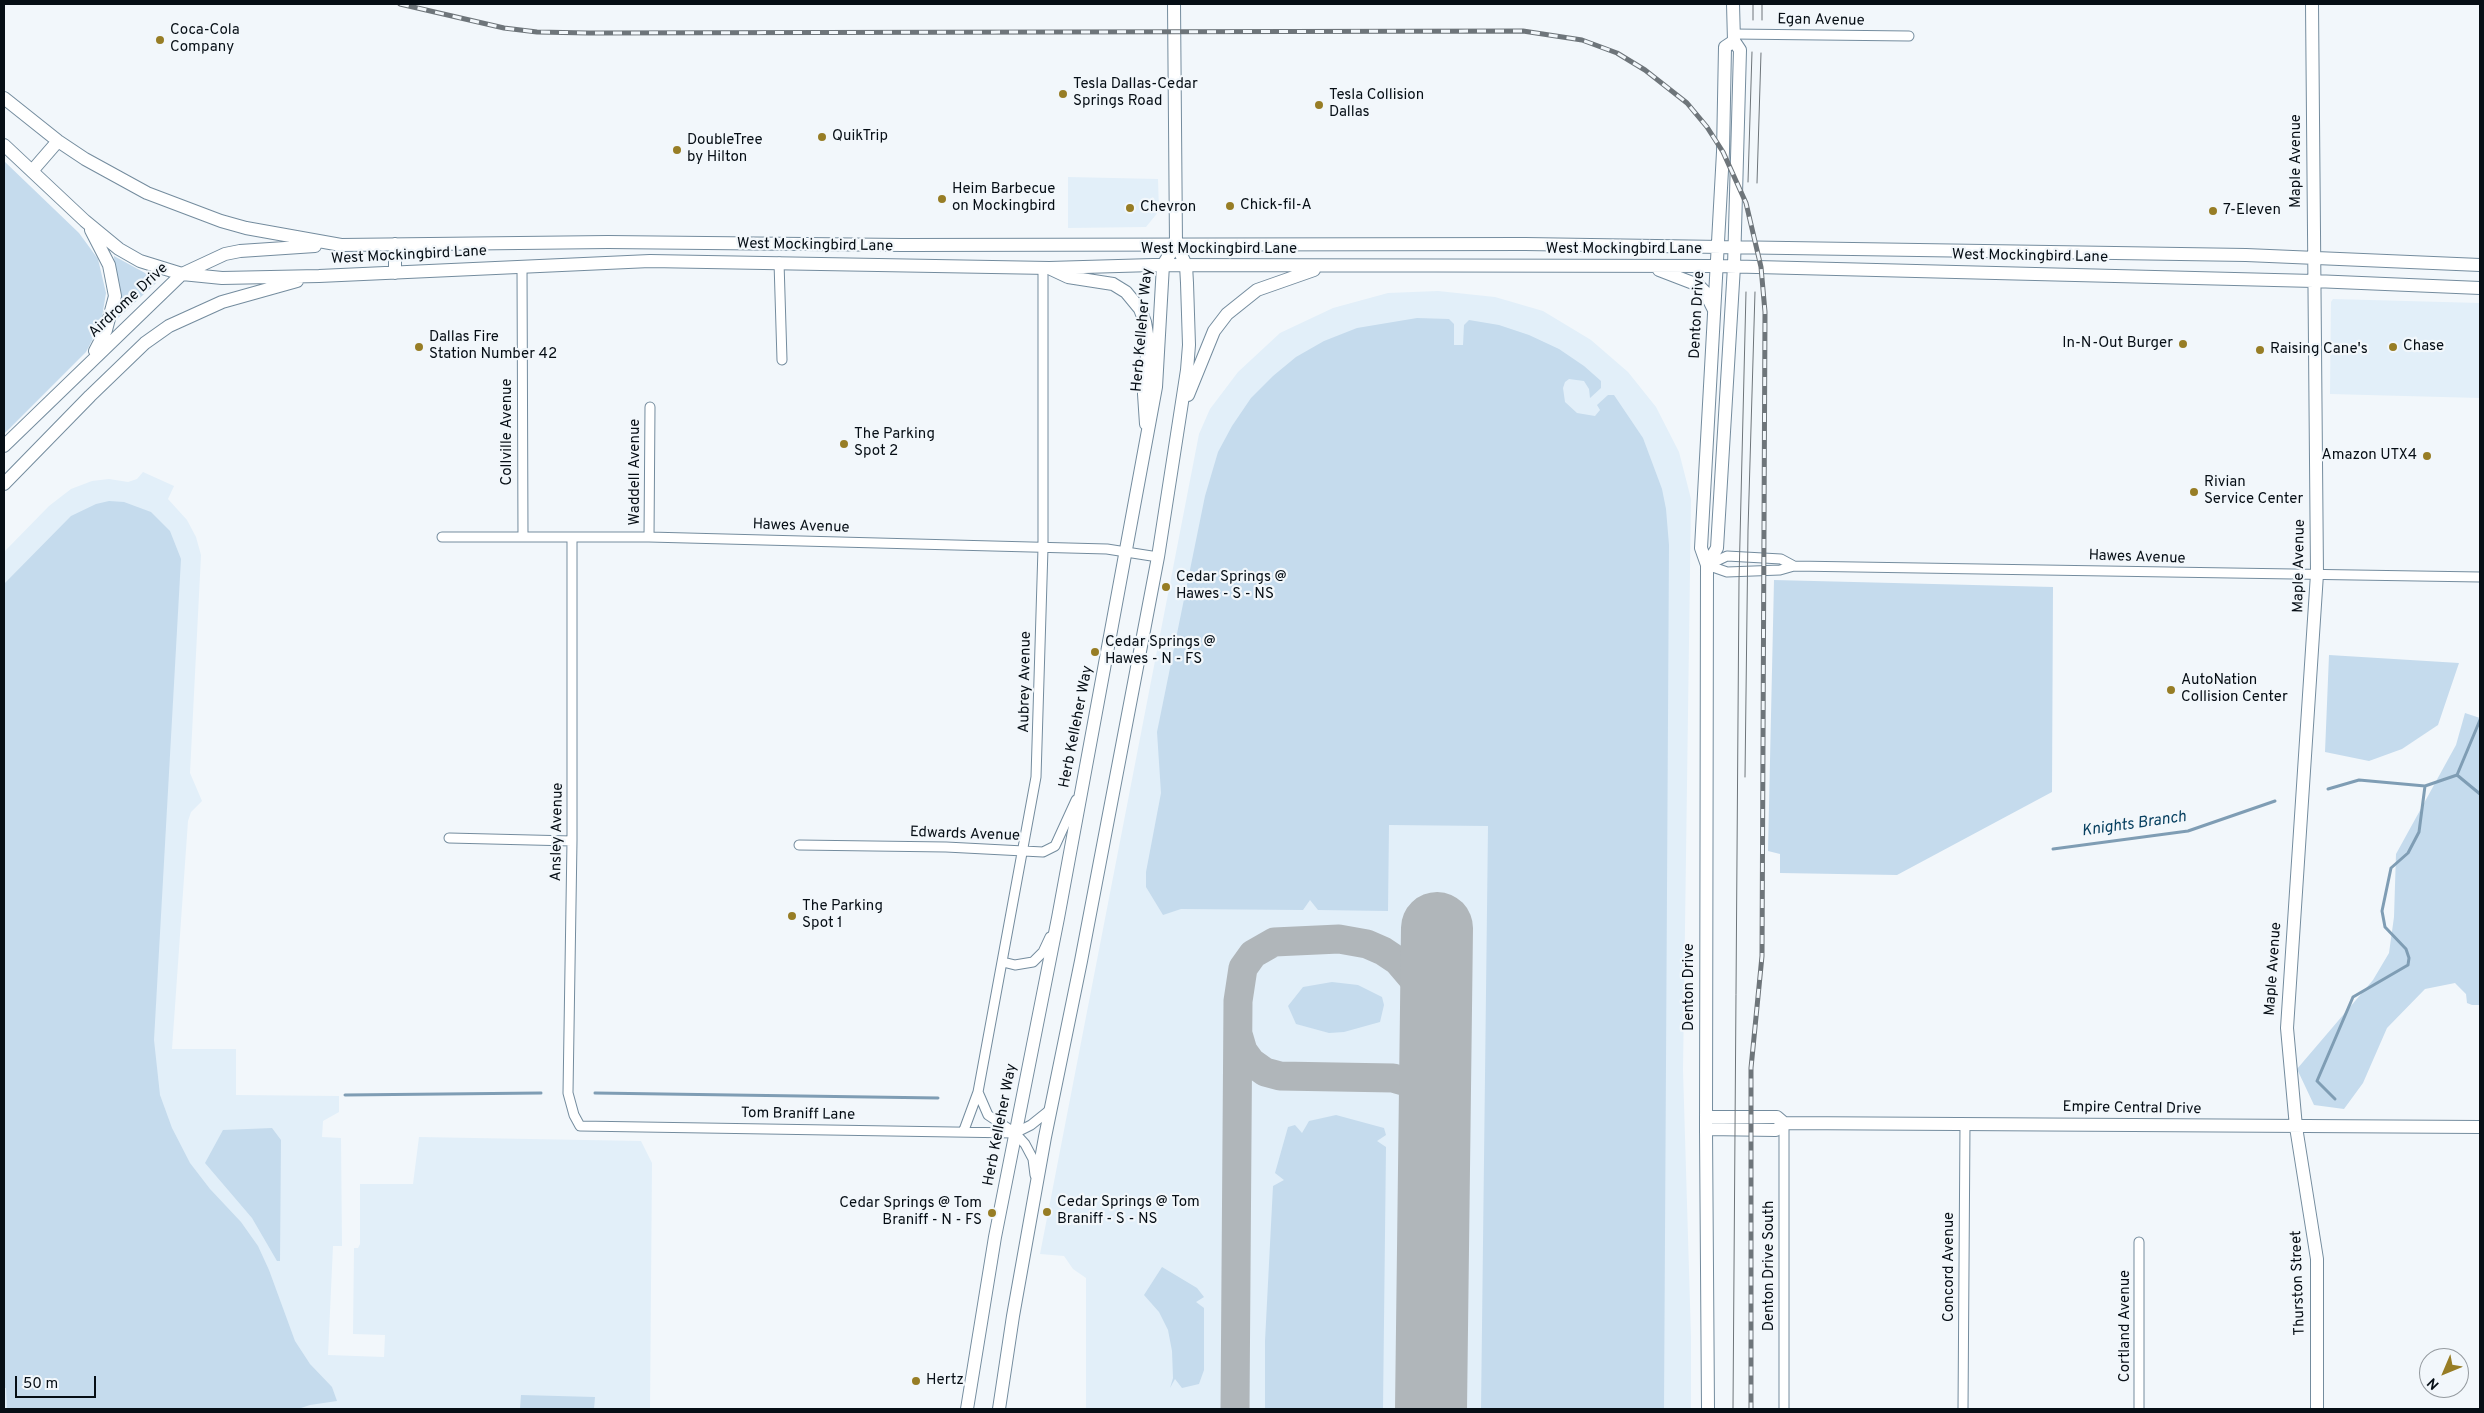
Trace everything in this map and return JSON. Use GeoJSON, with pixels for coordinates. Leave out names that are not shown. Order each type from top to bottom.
{"type":"FeatureCollection","features":[{"type":"Feature","properties":{"kind":"main road"},"geometry":{"type":"LineString","coordinates":[[999,1409],[1036,1185],[1158,557],[1189,345],[1186,265],[1176,244],[1174,4]]}},
{"type":"Feature","properties":{"kind":"main road","name":"Denton Drive"},"geometry":{"type":"LineString","coordinates":[[1707,565],[1717,548],[1734,266],[1740,50],[1733,37],[1733,4]]}},
{"type":"Feature","properties":{"kind":"main road","name":"Maple Avenue"},"geometry":{"type":"LineString","coordinates":[[2296,1127],[2288,1060],[2288,984],[2306,768],[2317,574],[2312,4]]}},
{"type":"Feature","properties":{"kind":"main road","name":"Denton Drive"},"geometry":{"type":"LineString","coordinates":[[1708,1409],[1706,1123],[1707,565],[1701,548],[1718,266],[1725,47],[1733,37]]}},
{"type":"Feature","properties":{"kind":"main road","name":"West Mockingbird Lane"},"geometry":{"type":"LineString","coordinates":[[4,98],[58,141],[106,172],[147,193],[220,221],[246,228],[340,245],[608,242],[903,245],[1525,244],[2313,257],[2476,265]]}},
{"type":"Feature","properties":{"kind":"main road"},"geometry":{"type":"LineString","coordinates":[[32,171],[58,141]]}},
{"type":"Feature","properties":{"kind":"main road","name":"West Mockingbird Lane"},"geometry":{"type":"LineString","coordinates":[[4,146],[85,222],[119,249],[140,261],[182,274],[222,278],[395,273],[607,262],[779,262],[1046,268],[1163,265],[1323,267],[1734,266],[2314,281],[2475,288]]}},
{"type":"Feature","properties":{"kind":"main road"},"geometry":{"type":"LineString","coordinates":[[85,222],[98,241],[109,265],[115,296],[106,330],[89,361]]}},
{"type":"Feature","properties":{"kind":"main road"},"geometry":{"type":"LineString","coordinates":[[607,262],[608,242]]}},
{"type":"Feature","properties":{"kind":"main road"},"geometry":{"type":"LineString","coordinates":[[395,273],[396,244]]}},
{"type":"Feature","properties":{"kind":"main road"},"geometry":{"type":"LineString","coordinates":[[779,244],[779,262]]}},
{"type":"Feature","properties":{"kind":"main road","name":"Herb Kelleher Way"},"geometry":{"type":"LineString","coordinates":[[967,1409],[1015,1132],[1058,918],[1148,431],[1160,353],[1163,265],[1176,244]]}},
{"type":"Feature","properties":{"kind":"main road"},"geometry":{"type":"LineString","coordinates":[[1524,266],[1525,244]]}},
{"type":"Feature","properties":{"kind":"main road","name":"Airdrome Drive"},"geometry":{"type":"LineString","coordinates":[[4,446],[89,361],[182,274],[225,254],[240,251],[258,248],[340,245]]}},
{"type":"Feature","properties":{"kind":"main road"},"geometry":{"type":"LineString","coordinates":[[902,264],[903,245]]}},
{"type":"Feature","properties":{"kind":"main road"},"geometry":{"type":"LineString","coordinates":[[1925,250],[1925,271]]}},
{"type":"Feature","properties":{"kind":"main road"},"geometry":{"type":"LineString","coordinates":[[2131,276],[2132,254]]}},
{"type":"Feature","properties":{"kind":"main road"},"geometry":{"type":"LineString","coordinates":[[2475,288],[2476,265]]}},
{"type":"Feature","properties":{"kind":"main road"},"geometry":{"type":"LineString","coordinates":[[1644,266],[1668,272],[1698,285],[1706,292],[1715,311]]}},
{"type":"Feature","properties":{"kind":"main road"},"geometry":{"type":"LineString","coordinates":[[1180,416],[1214,331],[1227,314],[1257,290],[1323,267]]}},
{"type":"Feature","properties":{"kind":"main road"},"geometry":{"type":"LineString","coordinates":[[1046,268],[1068,277],[1112,284],[1126,292],[1140,309],[1145,322],[1148,340],[1144,418],[1148,431]]}},
{"type":"Feature","properties":{"kind":"main road"},"geometry":{"type":"LineString","coordinates":[[4,484],[145,343],[169,326],[222,302],[319,276]]}},
{"type":"Feature","properties":{"kind":"main road","name":"Empire Central Drive"},"geometry":{"type":"LineString","coordinates":[[1706,1123],[1777,1117],[1784,1122],[2480,1127]]}},
{"type":"Feature","properties":{"kind":"main road","name":"Thurston Street"},"geometry":{"type":"LineString","coordinates":[[2296,1127],[2317,1259],[2317,1409]]}},
{"type":"Feature","properties":{"kind":"street","name":"Egan Avenue"},"geometry":{"type":"LineString","coordinates":[[1733,37],[1909,36]]}},
{"type":"Feature","properties":{"kind":"street"},"geometry":{"type":"LineString","coordinates":[[779,262],[782,360]]}},
{"type":"Feature","properties":{"kind":"street","name":"Collville Avenue"},"geometry":{"type":"LineString","coordinates":[[522,266],[523,537]]}},
{"type":"Feature","properties":{"kind":"street","name":"Aubrey Avenue"},"geometry":{"type":"LineString","coordinates":[[964,1130],[978,1092],[1036,777],[1043,548],[1046,268]]}},
{"type":"Feature","properties":{"kind":"street","name":"Waddell Avenue"},"geometry":{"type":"LineString","coordinates":[[649,537],[650,407]]}},
{"type":"Feature","properties":{"kind":"street","name":"Hawes Avenue"},"geometry":{"type":"LineString","coordinates":[[442,536],[649,537],[1107,549],[1158,557]]}},
{"type":"Feature","properties":{"kind":"street","name":"Ansley Avenue"},"geometry":{"type":"LineString","coordinates":[[572,537],[572,840],[568,1093],[574,1115],[580,1126]]}},
{"type":"Feature","properties":{"kind":"street","name":"Hawes Avenue"},"geometry":{"type":"LineString","coordinates":[[1707,565],[1727,556],[1781,559],[1794,566]]}},
{"type":"Feature","properties":{"kind":"street","name":"Hawes Avenue"},"geometry":{"type":"LineString","coordinates":[[1707,565],[1727,572],[1780,570],[1794,566],[2480,577]]}},
{"type":"Feature","properties":{"kind":"street","name":"Edwards Avenue"},"geometry":{"type":"LineString","coordinates":[[799,846],[1023,850],[1043,852],[1055,846],[1084,778]]}},
{"type":"Feature","properties":{"kind":"street"},"geometry":{"type":"LineString","coordinates":[[449,838],[572,840]]}},
{"type":"Feature","properties":{"kind":"street"},"geometry":{"type":"LineString","coordinates":[[1003,962],[1015,965],[1033,962],[1043,952],[1058,918]]}},
{"type":"Feature","properties":{"kind":"street"},"geometry":{"type":"LineString","coordinates":[[978,1092],[988,1115],[1015,1132],[1025,1144],[1033,1159],[1036,1185]]}},
{"type":"Feature","properties":{"kind":"street"},"geometry":{"type":"LineString","coordinates":[[1015,1132],[1031,1125],[1051,1109]]}},
{"type":"Feature","properties":{"kind":"street","name":"Denton Drive South"},"geometry":{"type":"LineString","coordinates":[[1784,1122],[1784,1409]]}},
{"type":"Feature","properties":{"kind":"street","name":"Concord Avenue"},"geometry":{"type":"LineString","coordinates":[[1963,1409],[1965,1124]]}},
{"type":"Feature","properties":{"kind":"street","name":"Tom Braniff Lane"},"geometry":{"type":"LineString","coordinates":[[580,1126],[1015,1132]]}},
{"type":"Feature","properties":{"kind":"street","name":"Cortland Avenue"},"geometry":{"type":"LineString","coordinates":[[2139,1242],[2139,1409]]}},
{"type":"Feature","properties":{"kind":"shaded area"},"geometry":{"type":"Polygon","coordinates":[[[4,161],[79,233],[98,259],[106,293],[101,323],[86,352],[4,434],[4,161]]]}},
{"type":"Feature","properties":{"kind":"shaded area"},"geometry":{"type":"Polygon","coordinates":[[[1068,177],[1158,179],[1159,211],[1146,227],[1068,228],[1068,177]]]}},
{"type":"Feature","properties":{"kind":"shaded area"},"geometry":{"type":"Polygon","coordinates":[[[114,256],[156,279],[156,283],[117,319],[114,256]]]}},
{"type":"Feature","properties":{"kind":"shaded area"},"geometry":{"type":"Polygon","coordinates":[[[1438,291],[1495,297],[1543,311],[1591,340],[1628,372],[1656,407],[1679,452],[1691,499],[1683,1070],[1691,1337],[1691,1409],[1086,1409],[1086,1278],[1073,1269],[1064,1256],[1040,1254],[1199,434],[1210,409],[1238,372],[1280,333],[1333,308],[1388,293],[1438,291]]]}},
{"type":"Feature","properties":{"kind":"shaded area"},"geometry":{"type":"Polygon","coordinates":[[[2333,299],[2480,303],[2480,398],[2330,394],[2331,302],[2333,299]]]}},
{"type":"Feature","properties":{"kind":"shaded area"},"geometry":{"type":"Polygon","coordinates":[[[1417,318],[1449,319],[1454,324],[1454,345],[1463,345],[1464,325],[1469,320],[1499,325],[1529,335],[1559,349],[1584,366],[1601,381],[1601,388],[1590,398],[1589,389],[1584,381],[1569,379],[1565,382],[1563,388],[1565,402],[1577,413],[1595,416],[1600,410],[1597,405],[1608,395],[1614,395],[1643,438],[1662,489],[1669,545],[1664,1409],[1481,1409],[1488,826],[1389,825],[1388,911],[1318,910],[1310,900],[1303,910],[1181,909],[1163,915],[1146,887],[1146,872],[1161,793],[1157,732],[1205,496],[1218,452],[1232,426],[1251,398],[1296,357],[1324,341],[1357,328],[1417,318]]]}},
{"type":"Feature","properties":{"kind":"shaded area"},"geometry":{"type":"Polygon","coordinates":[[[143,472],[174,486],[168,499],[187,520],[196,537],[201,555],[190,773],[202,801],[191,812],[188,821],[172,1049],[236,1049],[236,1095],[339,1096],[339,1112],[323,1121],[322,1137],[341,1138],[342,1246],[333,1246],[328,1355],[384,1357],[385,1335],[353,1334],[354,1248],[358,1248],[360,1244],[360,1184],[413,1184],[419,1137],[641,1141],[652,1163],[650,1409],[4,1409],[4,552],[49,506],[71,489],[92,481],[109,479],[128,482],[137,479],[143,472]]]}},
{"type":"Feature","properties":{"kind":"shaded area"},"geometry":{"type":"Polygon","coordinates":[[[109,501],[124,502],[151,512],[170,531],[181,559],[154,1040],[160,1095],[172,1128],[190,1163],[210,1189],[241,1222],[258,1246],[269,1270],[295,1341],[310,1364],[332,1387],[337,1401],[310,1405],[298,1409],[7,1409],[6,1388],[4,1388],[4,584],[71,516],[96,504],[109,501]]]}},
{"type":"Feature","properties":{"kind":"shaded area"},"geometry":{"type":"Polygon","coordinates":[[[1774,580],[2053,587],[2052,792],[1897,875],[1780,873],[1780,854],[1768,851],[1774,580]]]}},
{"type":"Feature","properties":{"kind":"shaded area"},"geometry":{"type":"Polygon","coordinates":[[[2329,655],[2459,663],[2438,725],[2402,749],[2369,761],[2325,752],[2329,655]]]}},
{"type":"Feature","properties":{"kind":"shaded area"},"geometry":{"type":"Polygon","coordinates":[[[2465,713],[2480,718],[2480,1005],[2467,1003],[2466,994],[2455,983],[2425,989],[2387,1028],[2363,1083],[2344,1109],[2314,1105],[2297,1069],[2373,980],[2389,953],[2394,917],[2396,854],[2456,745],[2465,713]]]}},
{"type":"Feature","properties":{"kind":"shaded area"},"geometry":{"type":"Polygon","coordinates":[[[1332,982],[1358,985],[1382,997],[1384,1005],[1380,1022],[1344,1032],[1329,1033],[1296,1024],[1288,1006],[1303,987],[1332,982]]]}},
{"type":"Feature","properties":{"kind":"shaded area"},"geometry":{"type":"Polygon","coordinates":[[[1336,1115],[1384,1128],[1386,1135],[1377,1141],[1386,1147],[1383,1409],[1265,1409],[1265,1341],[1273,1186],[1284,1180],[1275,1173],[1288,1127],[1295,1125],[1302,1133],[1309,1121],[1336,1115]]]}},
{"type":"Feature","properties":{"kind":"shaded area"},"geometry":{"type":"Polygon","coordinates":[[[272,1128],[281,1140],[280,1261],[277,1261],[252,1218],[205,1163],[223,1130],[272,1128]]]}},
{"type":"Feature","properties":{"kind":"shaded area"},"geometry":{"type":"Polygon","coordinates":[[[1162,1267],[1197,1288],[1204,1297],[1196,1302],[1204,1308],[1204,1370],[1199,1384],[1182,1388],[1175,1379],[1170,1388],[1173,1378],[1172,1351],[1168,1330],[1159,1312],[1144,1295],[1162,1267]]]}},
{"type":"Feature","properties":{"kind":"shaded area"},"geometry":{"type":"Polygon","coordinates":[[[521,1395],[595,1397],[594,1409],[520,1409],[521,1395]]]}},
{"type":"Feature","properties":{"kind":"waterway","name":"Knights Branch"},"geometry":{"type":"LineString","coordinates":[[2328,789],[2359,780],[2425,786],[2457,775],[2480,720]]}},
{"type":"Feature","properties":{"kind":"waterway"},"geometry":{"type":"LineString","coordinates":[[2457,775],[2480,794]]}},
{"type":"Feature","properties":{"kind":"waterway"},"geometry":{"type":"LineString","coordinates":[[2335,1099],[2317,1081],[2353,997],[2408,965],[2409,958],[2406,949],[2385,927],[2382,911],[2391,868],[2408,853],[2419,832],[2425,786]]}},
{"type":"Feature","properties":{"kind":"waterway","name":"Knights Branch"},"geometry":{"type":"LineString","coordinates":[[2053,849],[2188,831],[2275,801]]}},
{"type":"Feature","properties":{"kind":"waterway"},"geometry":{"type":"LineString","coordinates":[[345,1095],[541,1093]]}},
{"type":"Feature","properties":{"kind":"waterway"},"geometry":{"type":"LineString","coordinates":[[595,1093],[938,1098]]}},
{"type":"Feature","properties":{"kind":"taxiway"},"geometry":{"type":"LineString","coordinates":[[1235,1409],[1238,1001],[1243,968],[1253,954],[1274,942],[1339,939],[1367,944],[1383,951],[1398,961],[1415,981],[1428,1002],[1436,1026]]}},
{"type":"Feature","properties":{"kind":"taxiway"},"geometry":{"type":"LineString","coordinates":[[1238,1034],[1243,1051],[1251,1062],[1265,1072],[1280,1076],[1393,1078],[1407,1082],[1421,1092],[1431,1111],[1434,1132]]}},
{"type":"Feature","properties":{"kind":"runway"},"geometry":{"type":"LineString","coordinates":[[1431,1409],[1437,928]]}},
{"type":"Feature","properties":{"kind":"tram line"},"geometry":{"type":"LineString","coordinates":[[1753,4],[1753,20]]}},
{"type":"Feature","properties":{"kind":"tram line"},"geometry":{"type":"LineString","coordinates":[[1762,4],[1762,20]]}},
{"type":"Feature","properties":{"kind":"tram line"},"geometry":{"type":"LineString","coordinates":[[1748,182],[1752,52]]}},
{"type":"Feature","properties":{"kind":"tram line"},"geometry":{"type":"LineString","coordinates":[[1757,183],[1761,53]]}},
{"type":"Feature","properties":{"kind":"tram line"},"geometry":{"type":"LineString","coordinates":[[1733,1409],[1739,580],[1746,292]]}},
{"type":"Feature","properties":{"kind":"tram line"},"geometry":{"type":"LineString","coordinates":[[1745,777],[1748,530],[1755,292]]}},
{"type":"Feature","properties":{"kind":"railway"},"geometry":{"type":"LineString","coordinates":[[400,4],[504,28],[537,32],[1523,31],[1582,40],[1617,53],[1645,70],[1687,103],[1707,127],[1723,152],[1746,203],[1761,267],[1765,312],[1762,956],[1751,1068],[1751,1409]]}},
{"type":"Feature","properties":{"kind":"place","name":"Coca-Cola Company"},"geometry":{"type":"Point","coordinates":[160,40]}},
{"type":"Feature","properties":{"kind":"place","name":"Tesla Dallas-Cedar Springs Road"},"geometry":{"type":"Point","coordinates":[1063,94]}},
{"type":"Feature","properties":{"kind":"place","name":"Tesla Collision Dallas"},"geometry":{"type":"Point","coordinates":[1319,105]}},
{"type":"Feature","properties":{"kind":"place","name":"QuikTrip"},"geometry":{"type":"Point","coordinates":[822,137]}},
{"type":"Feature","properties":{"kind":"place","name":"DoubleTree by Hilton"},"geometry":{"type":"Point","coordinates":[677,150]}},
{"type":"Feature","properties":{"kind":"place","name":"Heim Barbecue on Mockingbird"},"geometry":{"type":"Point","coordinates":[942,199]}},
{"type":"Feature","properties":{"kind":"place","name":"Chick-fil-A"},"geometry":{"type":"Point","coordinates":[1230,206]}},
{"type":"Feature","properties":{"kind":"place","name":"Chevron"},"geometry":{"type":"Point","coordinates":[1130,208]}},
{"type":"Feature","properties":{"kind":"place","name":"7-Eleven"},"geometry":{"type":"Point","coordinates":[2213,211]}},
{"type":"Feature","properties":{"kind":"place","name":"In-N-Out Burger"},"geometry":{"type":"Point","coordinates":[2183,344]}},
{"type":"Feature","properties":{"kind":"place","name":"Dallas Fire Station Number 42"},"geometry":{"type":"Point","coordinates":[419,347]}},
{"type":"Feature","properties":{"kind":"place","name":"Chase"},"geometry":{"type":"Point","coordinates":[2393,347]}},
{"type":"Feature","properties":{"kind":"place","name":"Raising Cane's"},"geometry":{"type":"Point","coordinates":[2260,350]}},
{"type":"Feature","properties":{"kind":"place","name":"The Parking Spot 2"},"geometry":{"type":"Point","coordinates":[844,444]}},
{"type":"Feature","properties":{"kind":"place","name":"Amazon UTX4"},"geometry":{"type":"Point","coordinates":[2427,456]}},
{"type":"Feature","properties":{"kind":"place","name":"Rivian Service Center"},"geometry":{"type":"Point","coordinates":[2194,492]}},
{"type":"Feature","properties":{"kind":"place","name":"Cedar Springs @ Hawes - S - NS"},"geometry":{"type":"Point","coordinates":[1166,587]}},
{"type":"Feature","properties":{"kind":"place","name":"Cedar Springs @ Hawes - N - FS"},"geometry":{"type":"Point","coordinates":[1095,652]}},
{"type":"Feature","properties":{"kind":"place","name":"AutoNation Collision Center"},"geometry":{"type":"Point","coordinates":[2171,690]}},
{"type":"Feature","properties":{"kind":"place","name":"The Parking Spot 1"},"geometry":{"type":"Point","coordinates":[792,916]}},
{"type":"Feature","properties":{"kind":"place","name":"Cedar Springs @ Tom Braniff - S - NS"},"geometry":{"type":"Point","coordinates":[1047,1212]}},
{"type":"Feature","properties":{"kind":"place","name":"Cedar Springs @ Tom Braniff - N - FS"},"geometry":{"type":"Point","coordinates":[992,1213]}},
{"type":"Feature","properties":{"kind":"place","name":"Hertz"},"geometry":{"type":"Point","coordinates":[916,1381]}}]}
